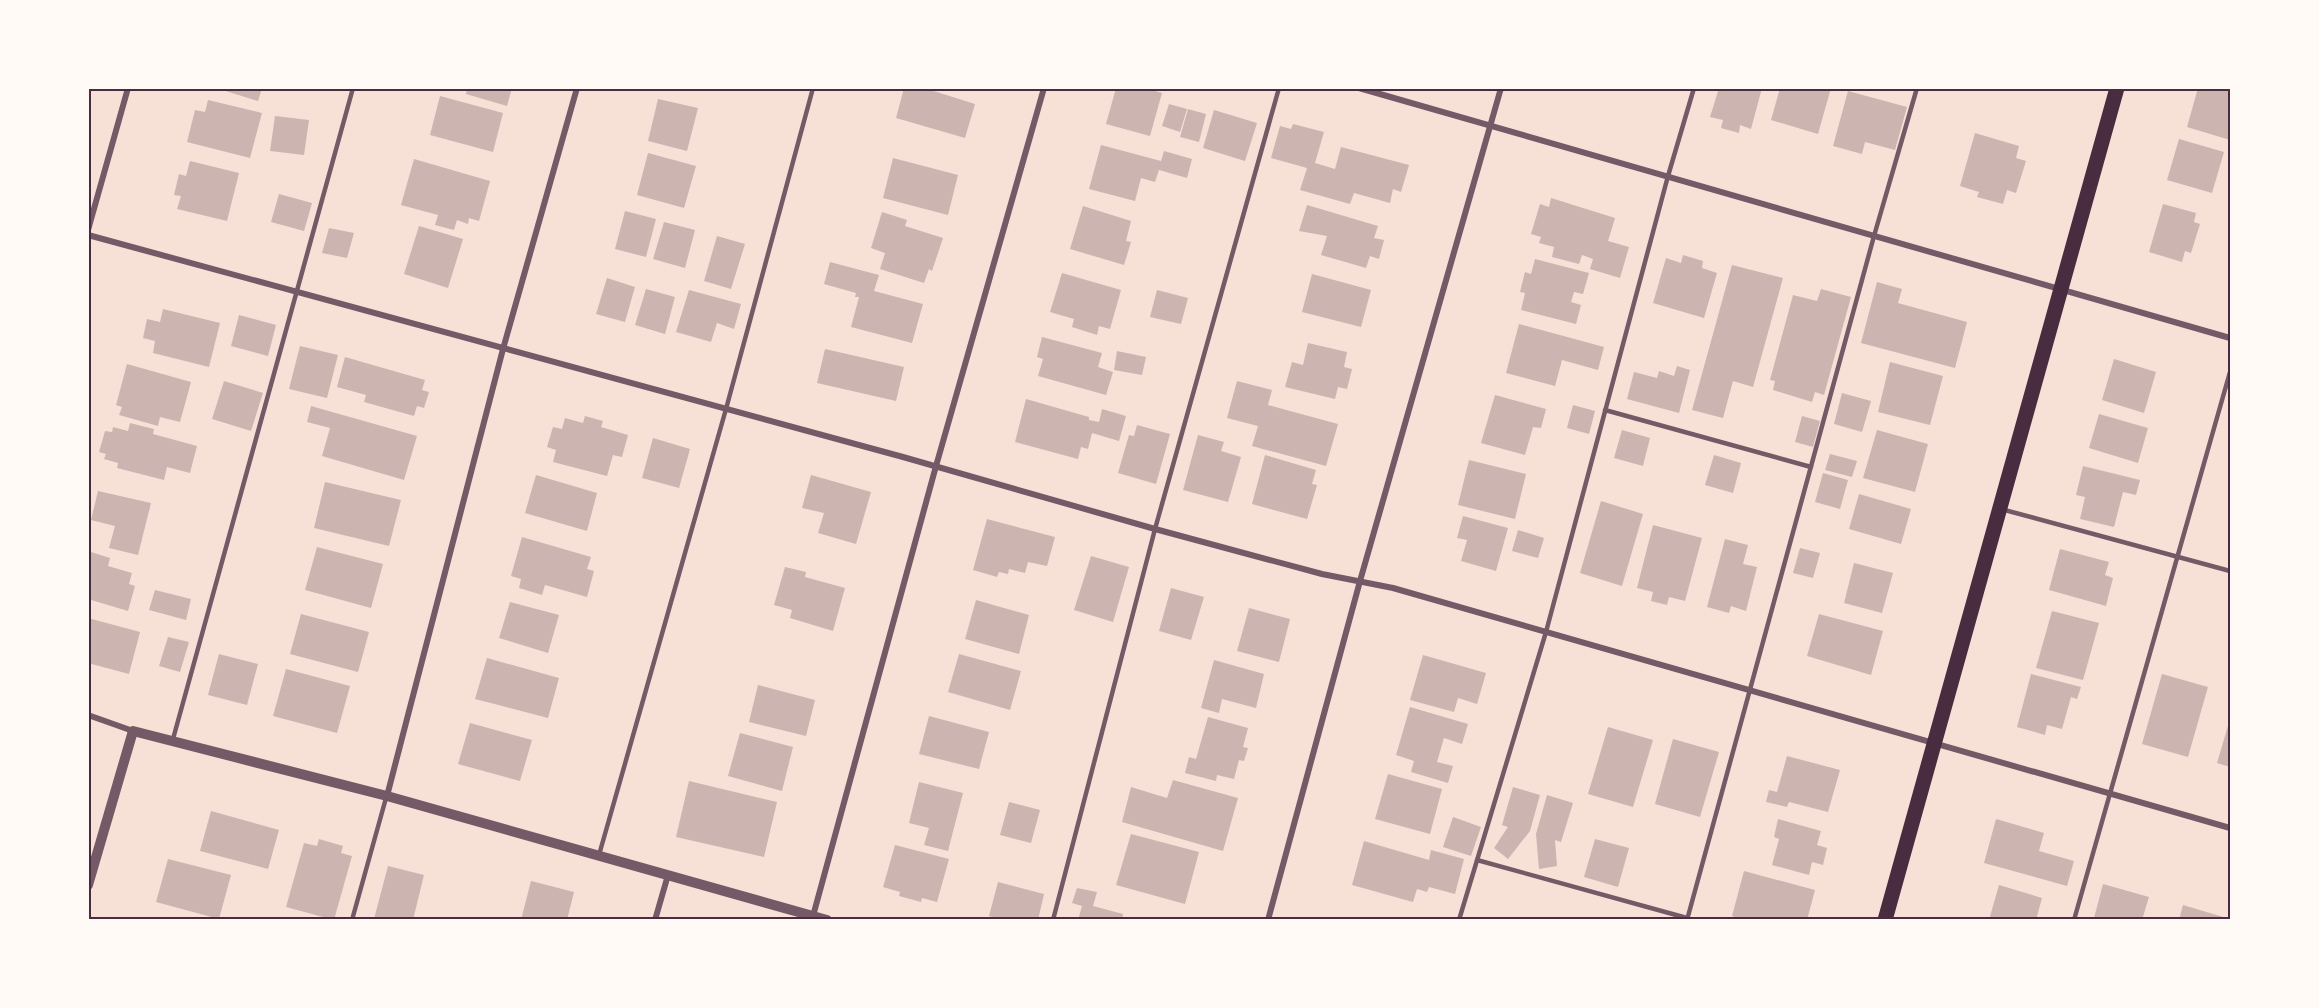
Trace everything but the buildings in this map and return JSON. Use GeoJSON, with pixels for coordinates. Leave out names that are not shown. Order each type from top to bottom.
{"type":"FeatureCollection","features":[{"type":"Feature","properties":{"kind":"main road"},"geometry":{"type":"LineString","coordinates":[[1885,920],[2117,88]]}},
{"type":"Feature","properties":{"kind":"street"},"geometry":{"type":"LineString","coordinates":[[88,230],[128,88]]}},
{"type":"Feature","properties":{"kind":"street"},"geometry":{"type":"LineString","coordinates":[[387,796],[503,349],[578,88]]}},
{"type":"Feature","properties":{"kind":"street"},"geometry":{"type":"LineString","coordinates":[[813,916],[936,466],[1044,88]]}},
{"type":"Feature","properties":{"kind":"street"},"geometry":{"type":"LineString","coordinates":[[1359,88],[2230,338]]}},
{"type":"Feature","properties":{"kind":"street"},"geometry":{"type":"LineString","coordinates":[[1268,920],[1360,581],[1502,88]]}},
{"type":"Feature","properties":{"kind":"street"},"geometry":{"type":"LineString","coordinates":[[88,235],[936,466],[1155,529],[1322,574],[1393,588],[2230,828]]}},
{"type":"Feature","properties":{"kind":"street"},"geometry":{"type":"LineString","coordinates":[[88,715],[133,730],[387,796],[827,920]]}},
{"type":"Feature","properties":{"kind":"street"},"geometry":{"type":"LineString","coordinates":[[88,885],[133,730]]}},
{"type":"Feature","properties":{"kind":"street"},"geometry":{"type":"LineString","coordinates":[[656,920],[668,875]]}},
{"type":"Feature","properties":{"kind":"lane"},"geometry":{"type":"LineString","coordinates":[[173,741],[353,88]]}},
{"type":"Feature","properties":{"kind":"lane"},"geometry":{"type":"LineString","coordinates":[[599,855],[726,409],[813,88]]}},
{"type":"Feature","properties":{"kind":"lane"},"geometry":{"type":"LineString","coordinates":[[1053,920],[1155,529],[1279,88]]}},
{"type":"Feature","properties":{"kind":"lane"},"geometry":{"type":"LineString","coordinates":[[1459,920],[1546,632],[1668,176],[1694,88]]}},
{"type":"Feature","properties":{"kind":"lane"},"geometry":{"type":"LineString","coordinates":[[1477,860],[1687,919],[1874,236],[1917,88]]}},
{"type":"Feature","properties":{"kind":"lane"},"geometry":{"type":"LineString","coordinates":[[2074,920],[2230,372]]}},
{"type":"Feature","properties":{"kind":"lane"},"geometry":{"type":"LineString","coordinates":[[1605,410],[1811,467]]}},
{"type":"Feature","properties":{"kind":"lane"},"geometry":{"type":"LineString","coordinates":[[1999,509],[2230,571]]}},
{"type":"Feature","properties":{"kind":"lane"},"geometry":{"type":"LineString","coordinates":[[352,920],[387,796]]}}]}
